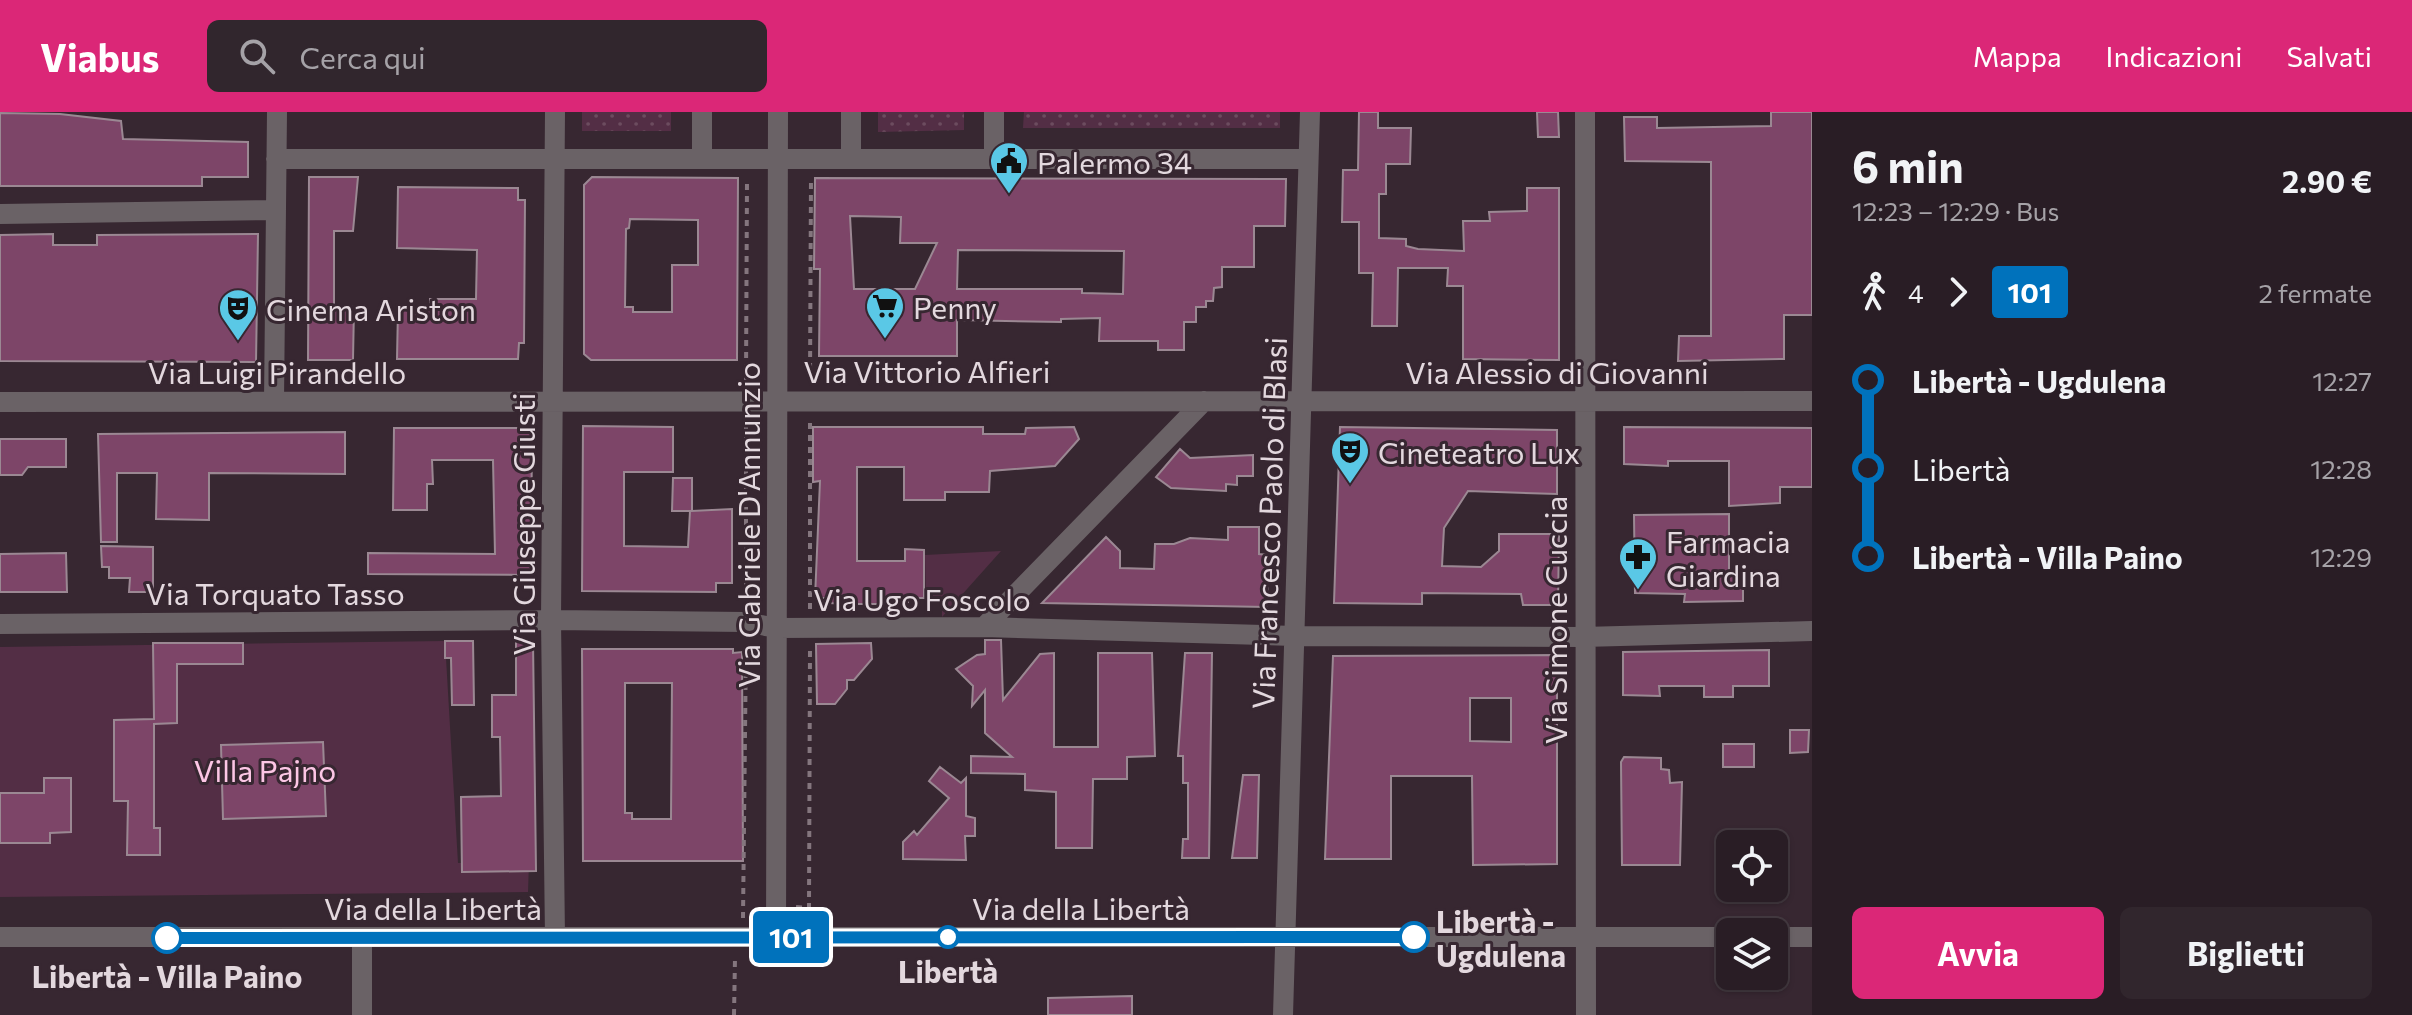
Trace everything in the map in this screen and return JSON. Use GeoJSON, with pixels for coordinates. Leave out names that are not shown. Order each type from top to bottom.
{"type":"FeatureCollection","features":[{"type":"Feature","properties":{"kind":"street"},"geometry":{"type":"LineString","coordinates":[[274,401],[277,112]]}},
{"type":"Feature","properties":{"kind":"street","name":"Via Giuseppe Giusti"},"geometry":{"type":"LineString","coordinates":[[555,112],[551,620],[555,937]]}},
{"type":"Feature","properties":{"kind":"street"},"geometry":{"type":"LineString","coordinates":[[702,112],[702,159]]}},
{"type":"Feature","properties":{"kind":"street","name":"Via Gabriele D'Annunzio"},"geometry":{"type":"LineString","coordinates":[[776,937],[778,112]]}},
{"type":"Feature","properties":{"kind":"street"},"geometry":{"type":"LineString","coordinates":[[851,112],[851,158]]}},
{"type":"Feature","properties":{"kind":"street"},"geometry":{"type":"LineString","coordinates":[[994,112],[994,158]]}},
{"type":"Feature","properties":{"kind":"street","name":"Via Francesco Paolo di Blasi"},"geometry":{"type":"LineString","coordinates":[[1283,1015],[1310,112]]}},
{"type":"Feature","properties":{"kind":"street","name":"Via Simone Cuccia"},"geometry":{"type":"LineString","coordinates":[[1585,112],[1583,637],[1586,1015]]}},
{"type":"Feature","properties":{"kind":"street"},"geometry":{"type":"LineString","coordinates":[[276,159],[1308,159]]}},
{"type":"Feature","properties":{"kind":"street"},"geometry":{"type":"LineString","coordinates":[[0,214],[276,210]]}},
{"type":"Feature","properties":{"kind":"street"},"geometry":{"type":"LineString","coordinates":[[984,627],[1204,401]]}},
{"type":"Feature","properties":{"kind":"street","name":"Via Alessio di Giovanni"},"geometry":{"type":"LineString","coordinates":[[1301,401],[1812,401]]}},
{"type":"Feature","properties":{"kind":"street","name":"Via Vittorio Alfieri"},"geometry":{"type":"LineString","coordinates":[[553,402],[1301,401]]}},
{"type":"Feature","properties":{"kind":"street","name":"Via Luigi Pirandello"},"geometry":{"type":"LineString","coordinates":[[0,402],[553,402]]}},
{"type":"Feature","properties":{"kind":"street","name":"Via Ugo Foscolo"},"geometry":{"type":"LineString","coordinates":[[551,620],[746,622],[776,628],[984,627],[1294,636],[1583,637],[1812,631]]}},
{"type":"Feature","properties":{"kind":"street","name":"Via Torquato Tasso"},"geometry":{"type":"LineString","coordinates":[[0,624],[551,620]]}},
{"type":"Feature","properties":{"kind":"street","name":"Via della Libertà"},"geometry":{"type":"LineString","coordinates":[[0,937],[1716,937]]}},
{"type":"Feature","properties":{"kind":"street"},"geometry":{"type":"LineString","coordinates":[[1788,937],[1812,937]]}},
{"type":"Feature","properties":{"kind":"street"},"geometry":{"type":"LineString","coordinates":[[362,938],[362,1015]]}},
{"type":"Feature","properties":{"kind":"path"},"geometry":{"type":"LineString","coordinates":[[746,907],[747,158]]}},
{"type":"Feature","properties":{"kind":"path"},"geometry":{"type":"LineString","coordinates":[[809,908],[811,158]]}},
{"type":"Feature","properties":{"kind":"path"},"geometry":{"type":"LineString","coordinates":[[734,964],[734,1015]]}},
{"type":"Feature","properties":{"kind":"green space"},"geometry":{"type":"Polygon","coordinates":[[[582,112],[671,112],[671,131],[582,131],[582,112]]]}},
{"type":"Feature","properties":{"kind":"green space"},"geometry":{"type":"Polygon","coordinates":[[[878,112],[964,112],[964,130],[878,132],[878,112]]]}},
{"type":"Feature","properties":{"kind":"green space"},"geometry":{"type":"Polygon","coordinates":[[[1024,112],[1280,112],[1280,128],[1023,128],[1024,112]]]}},
{"type":"Feature","properties":{"kind":"green space"},"geometry":{"type":"Polygon","coordinates":[[[1001,551],[942,617],[942,602],[926,602],[925,555],[1001,551]]]}},
{"type":"Feature","properties":{"kind":"green space","name":"Villa Pajno"},"geometry":{"type":"Polygon","coordinates":[[[445,641],[458,863],[529,863],[528,892],[0,897],[0,647],[445,641]]]}},
{"type":"Feature","properties":{"kind":"building"},"geometry":{"type":"Polygon","coordinates":[[[1359,112],[1378,112],[1378,128],[1411,128],[1410,164],[1386,164],[1386,194],[1379,194],[1379,238],[1406,239],[1406,246],[1418,249],[1464,251],[1463,221],[1490,221],[1489,212],[1527,211],[1527,188],[1559,188],[1559,360],[1463,359],[1463,286],[1447,286],[1448,268],[1398,268],[1397,326],[1372,326],[1373,273],[1359,273],[1359,222],[1342,222],[1343,170],[1358,170],[1359,112]]]}},
{"type":"Feature","properties":{"kind":"building"},"geometry":{"type":"Polygon","coordinates":[[[1537,112],[1558,112],[1559,137],[1538,137],[1537,112]]]}},
{"type":"Feature","properties":{"kind":"building"},"geometry":{"type":"Polygon","coordinates":[[[1771,112],[1812,112],[1812,315],[1784,315],[1784,359],[1678,361],[1679,336],[1711,336],[1711,162],[1625,161],[1624,117],[1657,117],[1657,128],[1771,126],[1771,112]]]}},
{"type":"Feature","properties":{"kind":"building"},"geometry":{"type":"Polygon","coordinates":[[[0,113],[60,114],[121,121],[123,139],[248,142],[248,177],[202,177],[202,186],[0,186],[0,113]]]}},
{"type":"Feature","properties":{"kind":"building"},"geometry":{"type":"Polygon","coordinates":[[[309,177],[358,177],[353,231],[334,231],[334,306],[354,307],[353,360],[308,360],[309,177]]]}},
{"type":"Feature","properties":{"kind":"building"},"geometry":{"type":"Polygon","coordinates":[[[592,177],[738,178],[737,360],[591,360],[584,354],[584,185],[592,177]],[[630,219],[629,228],[626,229],[625,307],[633,307],[633,312],[672,312],[672,265],[698,265],[698,220],[630,219]]]}},
{"type":"Feature","properties":{"kind":"building"},"geometry":{"type":"Polygon","coordinates":[[[815,178],[1286,179],[1285,226],[1254,226],[1254,267],[1222,267],[1222,287],[1214,288],[1213,301],[1206,301],[1206,307],[1196,307],[1196,322],[1184,322],[1184,350],[1158,350],[1158,341],[1099,341],[1100,318],[1061,319],[1061,322],[957,320],[957,356],[819,356],[820,269],[814,269],[815,178]],[[850,216],[854,289],[915,289],[937,243],[900,243],[901,217],[850,216]],[[958,250],[957,289],[1082,289],[1082,293],[1123,294],[1124,251],[958,250]]]}},
{"type":"Feature","properties":{"kind":"building"},"geometry":{"type":"Polygon","coordinates":[[[398,187],[518,188],[518,200],[525,200],[524,343],[519,343],[518,359],[397,359],[398,309],[430,310],[430,299],[476,299],[477,250],[397,248],[398,187]]]}},
{"type":"Feature","properties":{"kind":"building"},"geometry":{"type":"Polygon","coordinates":[[[53,234],[53,245],[97,245],[97,235],[258,234],[256,362],[0,361],[0,235],[53,234]]]}},
{"type":"Feature","properties":{"kind":"building"},"geometry":{"type":"Polygon","coordinates":[[[583,426],[673,427],[673,472],[624,472],[624,546],[688,547],[690,511],[672,511],[673,478],[692,478],[692,511],[732,509],[732,583],[716,583],[716,592],[582,591],[583,426]]]}},
{"type":"Feature","properties":{"kind":"building"},"geometry":{"type":"Polygon","coordinates":[[[813,427],[983,427],[983,434],[1025,434],[1026,428],[1074,427],[1079,439],[1055,466],[990,471],[989,492],[945,492],[945,500],[904,500],[904,467],[857,467],[857,561],[905,561],[905,549],[924,550],[924,598],[908,598],[908,602],[893,604],[846,604],[830,603],[831,598],[815,598],[820,481],[813,482],[813,427]]]}},
{"type":"Feature","properties":{"kind":"building"},"geometry":{"type":"Polygon","coordinates":[[[1340,427],[1557,430],[1557,494],[1468,491],[1444,528],[1442,566],[1481,567],[1499,551],[1499,534],[1559,534],[1558,605],[1523,605],[1521,594],[1422,593],[1422,604],[1334,603],[1340,427]]]}},
{"type":"Feature","properties":{"kind":"building"},"geometry":{"type":"Polygon","coordinates":[[[1624,427],[1812,428],[1812,487],[1780,487],[1780,503],[1729,506],[1729,461],[1668,461],[1668,466],[1624,464],[1624,427]]]}},
{"type":"Feature","properties":{"kind":"building"},"geometry":{"type":"Polygon","coordinates":[[[394,428],[532,428],[531,575],[368,574],[368,553],[495,554],[493,460],[432,460],[433,484],[427,484],[427,510],[393,510],[394,428]]]}},
{"type":"Feature","properties":{"kind":"building"},"geometry":{"type":"Polygon","coordinates":[[[345,432],[345,474],[209,473],[209,520],[156,519],[157,473],[117,473],[117,542],[101,542],[98,434],[345,432]]]}},
{"type":"Feature","properties":{"kind":"building"},"geometry":{"type":"Polygon","coordinates":[[[0,439],[66,439],[66,467],[28,467],[22,475],[0,475],[0,439]]]}},
{"type":"Feature","properties":{"kind":"building"},"geometry":{"type":"Polygon","coordinates":[[[1180,449],[1190,458],[1253,455],[1253,476],[1237,476],[1237,485],[1226,484],[1226,491],[1171,488],[1156,477],[1180,449]]]}},
{"type":"Feature","properties":{"kind":"building"},"geometry":{"type":"Polygon","coordinates":[[[1729,514],[1729,573],[1743,573],[1743,601],[1684,602],[1685,594],[1635,593],[1634,515],[1729,514]]]}},
{"type":"Feature","properties":{"kind":"building"},"geometry":{"type":"Polygon","coordinates":[[[1228,527],[1259,527],[1259,554],[1268,555],[1267,607],[1042,603],[1106,537],[1120,551],[1120,568],[1154,569],[1155,544],[1174,544],[1190,538],[1228,540],[1228,527]]]}},
{"type":"Feature","properties":{"kind":"building"},"geometry":{"type":"Polygon","coordinates":[[[101,546],[153,547],[153,592],[129,592],[130,578],[109,578],[109,567],[102,567],[101,546]]]}},
{"type":"Feature","properties":{"kind":"building"},"geometry":{"type":"Polygon","coordinates":[[[66,553],[67,592],[0,592],[0,554],[66,553]]]}},
{"type":"Feature","properties":{"kind":"building"},"geometry":{"type":"Polygon","coordinates":[[[985,640],[1001,640],[1003,700],[1040,654],[1054,653],[1054,747],[1098,747],[1098,653],[1152,653],[1155,756],[1127,757],[1127,779],[1093,779],[1092,848],[1056,848],[1056,792],[1025,790],[1025,774],[971,773],[971,756],[1012,757],[985,733],[985,690],[972,706],[973,686],[956,669],[977,655],[985,654],[985,640]]]}},
{"type":"Feature","properties":{"kind":"building"},"geometry":{"type":"Polygon","coordinates":[[[445,641],[473,641],[474,705],[452,705],[451,658],[445,658],[445,641]]]}},
{"type":"Feature","properties":{"kind":"building"},"geometry":{"type":"Polygon","coordinates":[[[516,641],[533,641],[536,871],[462,872],[461,797],[501,796],[500,737],[492,737],[492,695],[516,695],[516,641]]]}},
{"type":"Feature","properties":{"kind":"building"},"geometry":{"type":"Polygon","coordinates":[[[153,643],[243,643],[243,664],[177,664],[177,723],[154,724],[154,828],[160,828],[160,855],[127,855],[128,801],[114,801],[114,720],[154,719],[153,643]]]}},
{"type":"Feature","properties":{"kind":"building"},"geometry":{"type":"Polygon","coordinates":[[[871,643],[872,659],[854,680],[847,680],[847,689],[835,704],[817,704],[816,644],[871,643]]]}},
{"type":"Feature","properties":{"kind":"building"},"geometry":{"type":"Polygon","coordinates":[[[582,649],[733,649],[733,653],[742,652],[743,861],[583,861],[582,649]],[[625,683],[625,813],[632,813],[632,819],[671,819],[672,683],[625,683]]]}},
{"type":"Feature","properties":{"kind":"building"},"geometry":{"type":"Polygon","coordinates":[[[1769,650],[1769,686],[1733,686],[1733,697],[1704,697],[1704,686],[1659,686],[1660,696],[1623,695],[1623,652],[1769,650]]]}},
{"type":"Feature","properties":{"kind":"building"},"geometry":{"type":"Polygon","coordinates":[[[1185,653],[1212,653],[1209,858],[1182,858],[1183,839],[1188,839],[1188,783],[1183,783],[1183,756],[1178,756],[1185,653]]]}},
{"type":"Feature","properties":{"kind":"building"},"geometry":{"type":"Polygon","coordinates":[[[1557,655],[1557,864],[1473,865],[1472,776],[1391,776],[1391,859],[1325,859],[1333,656],[1557,655]],[[1470,698],[1470,741],[1511,742],[1511,698],[1470,698]]]}},
{"type":"Feature","properties":{"kind":"building"},"geometry":{"type":"Polygon","coordinates":[[[1790,730],[1809,730],[1808,752],[1790,753],[1790,730]]]}},
{"type":"Feature","properties":{"kind":"building","name":"Villa Pajno"},"geometry":{"type":"Polygon","coordinates":[[[323,742],[326,816],[223,819],[221,745],[323,742]]]}},
{"type":"Feature","properties":{"kind":"building"},"geometry":{"type":"Polygon","coordinates":[[[1723,744],[1754,744],[1754,767],[1723,767],[1723,744]]]}},
{"type":"Feature","properties":{"kind":"building"},"geometry":{"type":"Polygon","coordinates":[[[1624,757],[1661,758],[1661,769],[1669,770],[1670,783],[1682,782],[1680,865],[1622,865],[1621,762],[1624,757]]]}},
{"type":"Feature","properties":{"kind":"building"},"geometry":{"type":"Polygon","coordinates":[[[940,767],[961,783],[966,778],[966,816],[975,818],[975,836],[965,836],[966,860],[903,859],[903,842],[914,831],[917,835],[949,798],[929,781],[940,767]]]}},
{"type":"Feature","properties":{"kind":"building"},"geometry":{"type":"Polygon","coordinates":[[[1243,775],[1259,775],[1257,858],[1232,858],[1243,775]]]}},
{"type":"Feature","properties":{"kind":"building"},"geometry":{"type":"Polygon","coordinates":[[[44,778],[71,778],[71,832],[50,833],[50,843],[0,843],[0,793],[44,793],[44,778]]]}},
{"type":"Feature","properties":{"kind":"building"},"geometry":{"type":"Polygon","coordinates":[[[1132,996],[1132,1015],[1048,1015],[1048,998],[1132,996]]]}},
{"type":"Feature","properties":{"kind":"bus line","name":"101"},"geometry":{"type":"LineString","coordinates":[[167,938],[1414,937]]}},
{"type":"Feature","properties":{"kind":"place","name":"Palermo 34"},"geometry":{"type":"Point","coordinates":[1009,195]}},
{"type":"Feature","properties":{"kind":"place","name":"Penny"},"geometry":{"type":"Point","coordinates":[885,340]}},
{"type":"Feature","properties":{"kind":"place","name":"Cinema Ariston"},"geometry":{"type":"Point","coordinates":[238,342]}},
{"type":"Feature","properties":{"kind":"place","name":"Cineteatro Lux"},"geometry":{"type":"Point","coordinates":[1350,485]}},
{"type":"Feature","properties":{"kind":"place","name":"Farmacia Giardina"},"geometry":{"type":"Point","coordinates":[1638,591]}},
{"type":"Feature","properties":{"kind":"place","name":"Libertà"},"geometry":{"type":"Point","coordinates":[948,937]}},
{"type":"Feature","properties":{"kind":"place","name":"Libertà - Ugdulena"},"geometry":{"type":"Point","coordinates":[1414,937]}},
{"type":"Feature","properties":{"kind":"place","name":"Libertà - Villa Paino"},"geometry":{"type":"Point","coordinates":[167,938]}}]}
